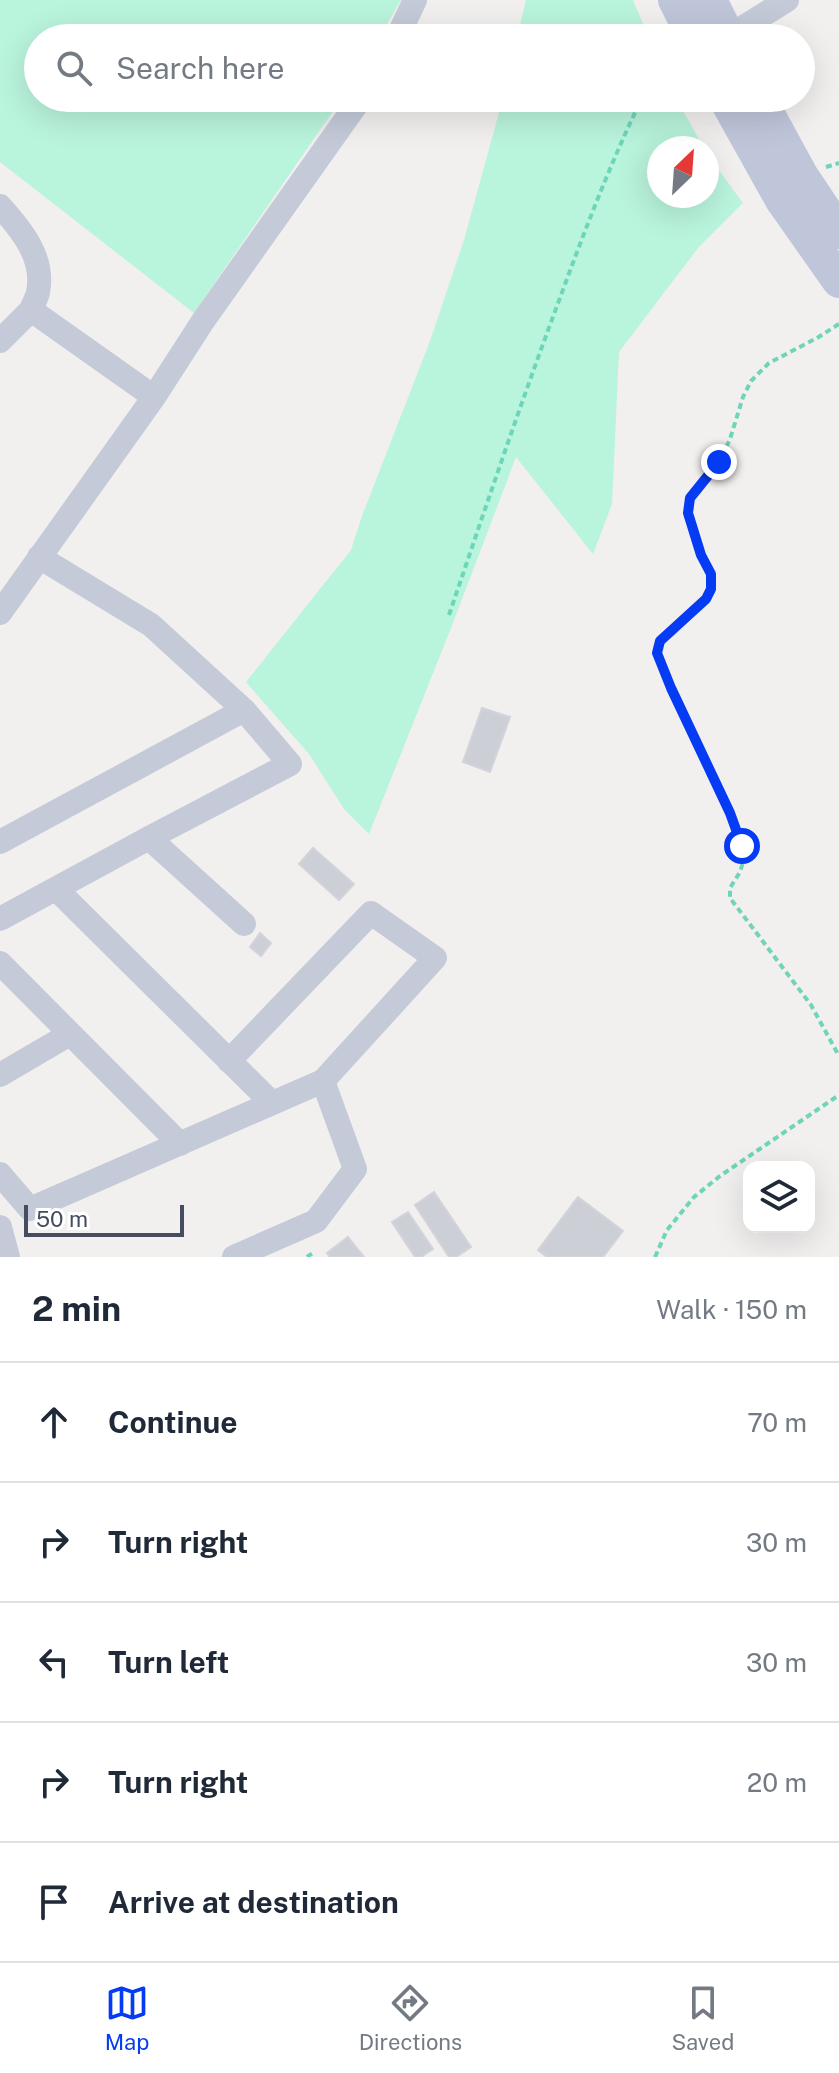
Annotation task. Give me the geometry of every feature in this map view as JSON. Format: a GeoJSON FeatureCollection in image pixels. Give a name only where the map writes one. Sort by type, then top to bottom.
{"type":"FeatureCollection","features":[{"type":"Feature","properties":{"kind":"main road"},"geometry":{"type":"LineString","coordinates":[[675,0],[687,24]]}},
{"type":"Feature","properties":{"kind":"main road"},"geometry":{"type":"LineString","coordinates":[[710,0],[721,24]]}},
{"type":"Feature","properties":{"kind":"main road"},"geometry":{"type":"LineString","coordinates":[[733,112],[782,200],[839,281]]}},
{"type":"Feature","properties":{"kind":"main road"},"geometry":{"type":"LineString","coordinates":[[767,112],[801,175],[839,232]]}},
{"type":"Feature","properties":{"kind":"street"},"geometry":{"type":"LineString","coordinates":[[404,24],[415,0]]}},
{"type":"Feature","properties":{"kind":"street"},"geometry":{"type":"LineString","coordinates":[[750,24],[787,0]]}},
{"type":"Feature","properties":{"kind":"street"},"geometry":{"type":"LineString","coordinates":[[0,613],[351,112]]}},
{"type":"Feature","properties":{"kind":"street"},"geometry":{"type":"LineString","coordinates":[[0,206],[35,253],[39,274],[38,292],[31,310],[0,341]]}},
{"type":"Feature","properties":{"kind":"street"},"geometry":{"type":"LineString","coordinates":[[31,310],[154,397]]}},
{"type":"Feature","properties":{"kind":"street"},"geometry":{"type":"LineString","coordinates":[[0,919],[290,764],[244,710],[151,625],[39,557]]}},
{"type":"Feature","properties":{"kind":"street"},"geometry":{"type":"LineString","coordinates":[[0,842],[244,710]]}},
{"type":"Feature","properties":{"kind":"street"},"geometry":{"type":"LineString","coordinates":[[149,838],[244,924]]}},
{"type":"Feature","properties":{"kind":"street"},"geometry":{"type":"LineString","coordinates":[[56,889],[272,1103]]}},
{"type":"Feature","properties":{"kind":"street"},"geometry":{"type":"LineString","coordinates":[[0,1174],[30,1209],[323,1081],[435,958],[371,913],[229,1061]]}},
{"type":"Feature","properties":{"kind":"street"},"geometry":{"type":"LineString","coordinates":[[0,963],[180,1144]]}},
{"type":"Feature","properties":{"kind":"street"},"geometry":{"type":"LineString","coordinates":[[0,1075],[70,1034]]}},
{"type":"Feature","properties":{"kind":"street"},"geometry":{"type":"LineString","coordinates":[[234,1257],[316,1221],[355,1169],[323,1081]]}},
{"type":"Feature","properties":{"kind":"street"},"geometry":{"type":"LineString","coordinates":[[0,1227],[8,1257]]}},
{"type":"Feature","properties":{"kind":"path"},"geometry":{"type":"LineString","coordinates":[[449,615],[515,420],[582,238],[635,112]]}},
{"type":"Feature","properties":{"kind":"path"},"geometry":{"type":"LineString","coordinates":[[839,324],[769,363],[751,381],[719,462],[690,498],[688,513],[701,555],[711,574],[711,589],[706,599],[660,641],[657,653],[742,846],[744,859],[730,888],[730,898],[811,1005],[839,1056]]}},
{"type":"Feature","properties":{"kind":"path"},"geometry":{"type":"LineString","coordinates":[[655,1257],[667,1230],[694,1197],[839,1095]]}},
{"type":"Feature","properties":{"kind":"path"},"geometry":{"type":"LineString","coordinates":[[307,1257],[314,1252]]}},
{"type":"Feature","properties":{"kind":"green space"},"geometry":{"type":"Polygon","coordinates":[[[0,0],[401,0],[387,24],[24,24],[24,112],[332,112],[194,313],[0,162],[0,0]]]}},
{"type":"Feature","properties":{"kind":"green space"},"geometry":{"type":"Polygon","coordinates":[[[526,0],[633,0],[643,24],[520,24],[526,0]]]}},
{"type":"Feature","properties":{"kind":"green space"},"geometry":{"type":"Polygon","coordinates":[[[499,112],[684,112],[697,136],[647,136],[647,208],[719,208],[719,170],[743,203],[698,248],[619,352],[612,504],[593,554],[516,457],[369,834],[344,809],[309,754],[246,682],[351,550],[430,341],[464,240],[499,112]]]}},
{"type":"Feature","properties":{"kind":"building"},"geometry":{"type":"Polygon","coordinates":[[[482,708],[510,717],[490,772],[463,762],[482,708]]]}},
{"type":"Feature","properties":{"kind":"building"},"geometry":{"type":"Polygon","coordinates":[[[313,848],[354,884],[339,900],[299,864],[313,848]]]}},
{"type":"Feature","properties":{"kind":"building"},"geometry":{"type":"Polygon","coordinates":[[[260,933],[271,943],[261,956],[250,947],[260,933]]]}},
{"type":"Feature","properties":{"kind":"building"},"geometry":{"type":"Polygon","coordinates":[[[434,1192],[471,1247],[456,1257],[449,1257],[415,1205],[434,1192]]]}},
{"type":"Feature","properties":{"kind":"building"},"geometry":{"type":"Polygon","coordinates":[[[578,1197],[623,1231],[603,1257],[547,1257],[538,1250],[578,1197]]]}},
{"type":"Feature","properties":{"kind":"building"},"geometry":{"type":"Polygon","coordinates":[[[408,1212],[433,1249],[421,1257],[415,1257],[392,1222],[408,1212]]]}},
{"type":"Feature","properties":{"kind":"building"},"geometry":{"type":"Polygon","coordinates":[[[348,1237],[364,1257],[330,1257],[327,1253],[348,1237]]]}},
{"type":"Feature","properties":{"kind":"route"},"geometry":{"type":"LineString","coordinates":[[719,462],[690,498],[688,513],[701,555],[711,574],[711,589],[706,599],[660,641],[657,653],[742,846]]}}]}
